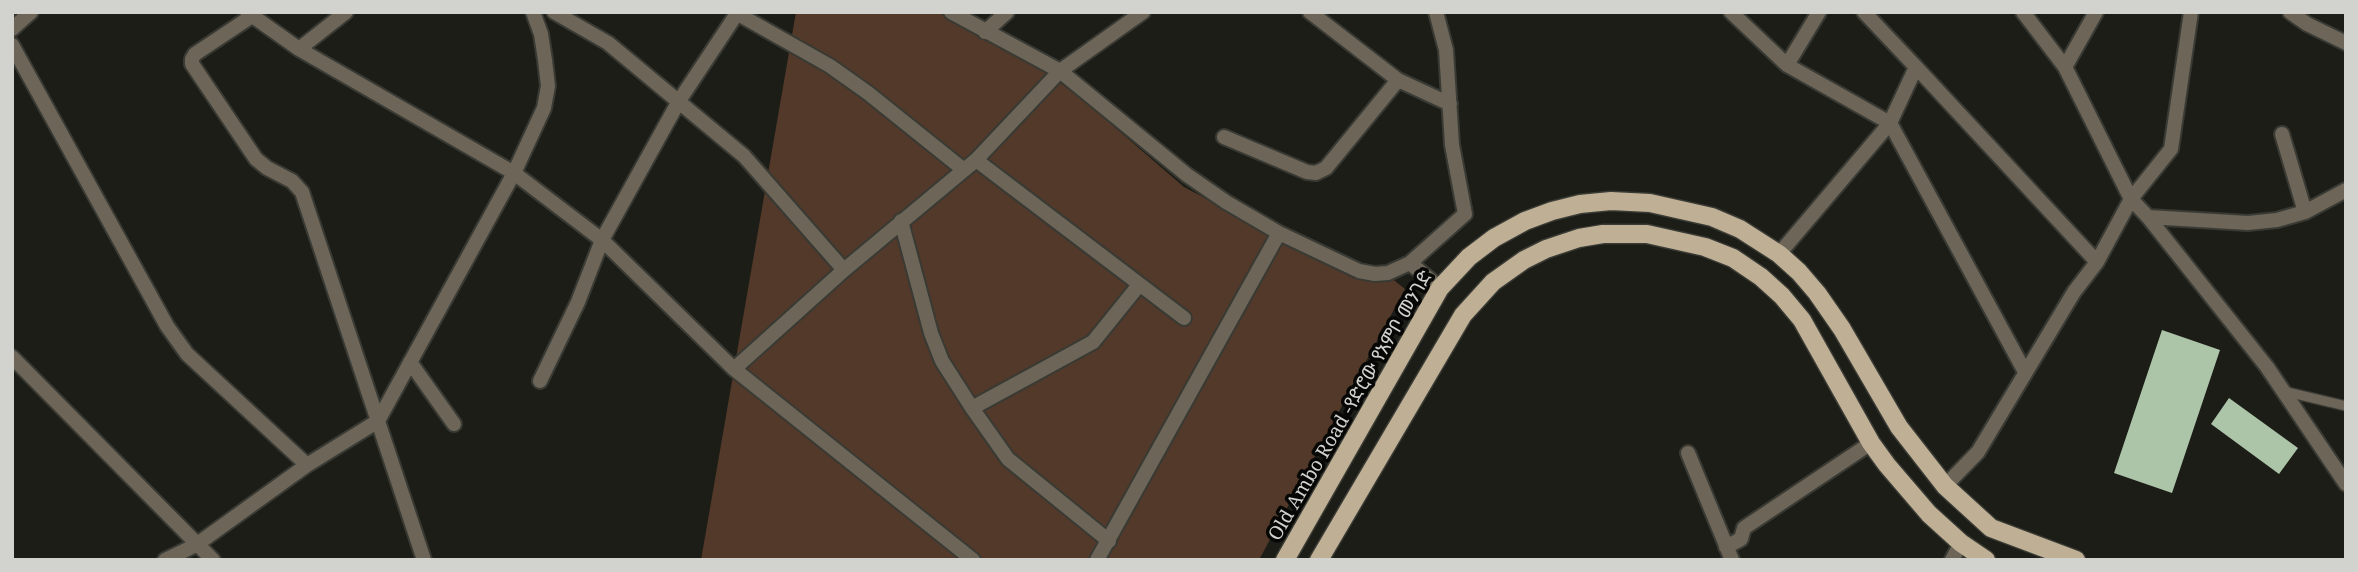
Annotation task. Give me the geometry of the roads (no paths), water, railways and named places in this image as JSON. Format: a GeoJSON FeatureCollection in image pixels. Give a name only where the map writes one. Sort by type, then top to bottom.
{"type":"FeatureCollection","features":[{"type":"Feature","properties":{"kind":"main road","name":"Old Ambo Road -የድሮው የአምቦ መንገድ"},"geometry":{"type":"LineString","coordinates":[[1285,560],[1440,288],[1469,257],[1494,238],[1525,221],[1580,204],[1611,201],[1650,203],[1712,217],[1740,229],[1779,254],[1799,272],[1842,329],[1899,427],[1945,486],[1991,528],[2076,560]]}},
{"type":"Feature","properties":{"kind":"main road"},"geometry":{"type":"LineString","coordinates":[[1674,239],[1678,209]]}},
{"type":"Feature","properties":{"kind":"main road"},"geometry":{"type":"LineString","coordinates":[[1319,560],[1463,315],[1493,282],[1524,260],[1546,248],[1602,234],[1647,234],[1705,247],[1733,258],[1761,277],[1802,320],[1871,443],[1929,514],[1961,543],[1986,560]]}},
{"type":"Feature","properties":{"kind":"street"},"geometry":{"type":"LineString","coordinates":[[12,29],[31,12]]}},
{"type":"Feature","properties":{"kind":"street"},"geometry":{"type":"LineString","coordinates":[[299,49],[346,12]]}},
{"type":"Feature","properties":{"kind":"street"},"geometry":{"type":"LineString","coordinates":[[165,560],[196,545],[307,465],[378,421],[514,173],[544,108],[548,86],[541,34],[533,12]]}},
{"type":"Feature","properties":{"kind":"street"},"geometry":{"type":"LineString","coordinates":[[554,12],[608,43],[744,156],[844,270]]}},
{"type":"Feature","properties":{"kind":"street"},"geometry":{"type":"LineString","coordinates":[[951,12],[1060,71],[1187,175],[1226,202],[1279,233],[1359,271],[1376,274],[1388,273],[1410,263],[1465,214],[1452,145],[1446,50],[1436,12]]}},
{"type":"Feature","properties":{"kind":"street"},"geometry":{"type":"LineString","coordinates":[[985,32],[1007,12]]}},
{"type":"Feature","properties":{"kind":"street"},"geometry":{"type":"LineString","coordinates":[[734,369],[844,270],[976,160],[1060,71],[1143,12]]}},
{"type":"Feature","properties":{"kind":"street"},"geometry":{"type":"LineString","coordinates":[[1310,12],[1398,80],[1450,104]]}},
{"type":"Feature","properties":{"kind":"street"},"geometry":{"type":"LineString","coordinates":[[1731,12],[1787,65],[1890,123],[2025,372]]}},
{"type":"Feature","properties":{"kind":"street"},"geometry":{"type":"LineString","coordinates":[[1787,65],[1819,12]]}},
{"type":"Feature","properties":{"kind":"street"},"geometry":{"type":"LineString","coordinates":[[1864,12],[2097,262]]}},
{"type":"Feature","properties":{"kind":"street"},"geometry":{"type":"LineString","coordinates":[[2023,12],[2065,66],[2131,200],[2148,216],[2283,391],[2346,484]]}},
{"type":"Feature","properties":{"kind":"street"},"geometry":{"type":"LineString","coordinates":[[2065,66],[2096,12]]}},
{"type":"Feature","properties":{"kind":"street"},"geometry":{"type":"LineString","coordinates":[[1945,486],[1978,452],[2074,292],[2097,262],[2131,200],[2171,149],[2191,12]]}},
{"type":"Feature","properties":{"kind":"street"},"geometry":{"type":"LineString","coordinates":[[2290,12],[2307,24],[2346,43]]}},
{"type":"Feature","properties":{"kind":"street"},"geometry":{"type":"LineString","coordinates":[[540,381],[578,302],[602,240],[679,101],[738,13],[830,66],[964,170]]}},
{"type":"Feature","properties":{"kind":"street"},"geometry":{"type":"LineString","coordinates":[[424,560],[302,191],[292,181],[256,159],[192,64],[195,54],[249,14],[299,49],[514,173],[602,240],[734,369],[973,560]]}},
{"type":"Feature","properties":{"kind":"street"},"geometry":{"type":"LineString","coordinates":[[12,45],[167,326],[187,354],[307,465]]}},
{"type":"Feature","properties":{"kind":"street"},"geometry":{"type":"LineString","coordinates":[[1779,254],[1890,123],[1916,66]]}},
{"type":"Feature","properties":{"kind":"street"},"geometry":{"type":"LineString","coordinates":[[1224,137],[1307,172],[1316,173],[1326,168],[1398,80]]}},
{"type":"Feature","properties":{"kind":"street"},"geometry":{"type":"LineString","coordinates":[[2282,134],[2305,212]]}},
{"type":"Feature","properties":{"kind":"street"},"geometry":{"type":"LineString","coordinates":[[976,160],[1184,318]]}},
{"type":"Feature","properties":{"kind":"street"},"geometry":{"type":"LineString","coordinates":[[2148,216],[2248,223],[2277,220],[2305,212],[2346,190]]}},
{"type":"Feature","properties":{"kind":"street"},"geometry":{"type":"LineString","coordinates":[[901,221],[931,333],[943,361],[972,408],[1008,459],[1109,541]]}},
{"type":"Feature","properties":{"kind":"street"},"geometry":{"type":"LineString","coordinates":[[1097,560],[1279,233]]}},
{"type":"Feature","properties":{"kind":"street"},"geometry":{"type":"LineString","coordinates":[[1410,263],[1440,288]]}},
{"type":"Feature","properties":{"kind":"street"},"geometry":{"type":"LineString","coordinates":[[972,408],[1093,342],[1139,285]]}},
{"type":"Feature","properties":{"kind":"street"},"geometry":{"type":"LineString","coordinates":[[12,357],[213,560]]}},
{"type":"Feature","properties":{"kind":"street"},"geometry":{"type":"LineString","coordinates":[[410,362],[454,424]]}},
{"type":"Feature","properties":{"kind":"street"},"geometry":{"type":"LineString","coordinates":[[1688,453],[1729,553],[1741,539],[1744,528],[1871,443]]}},
{"type":"Feature","properties":{"kind":"street"},"geometry":{"type":"LineString","coordinates":[[1952,560],[1961,543]]}},
{"type":"Feature","properties":{"kind":"lane"},"geometry":{"type":"LineString","coordinates":[[2283,391],[2346,406]]}}]}
